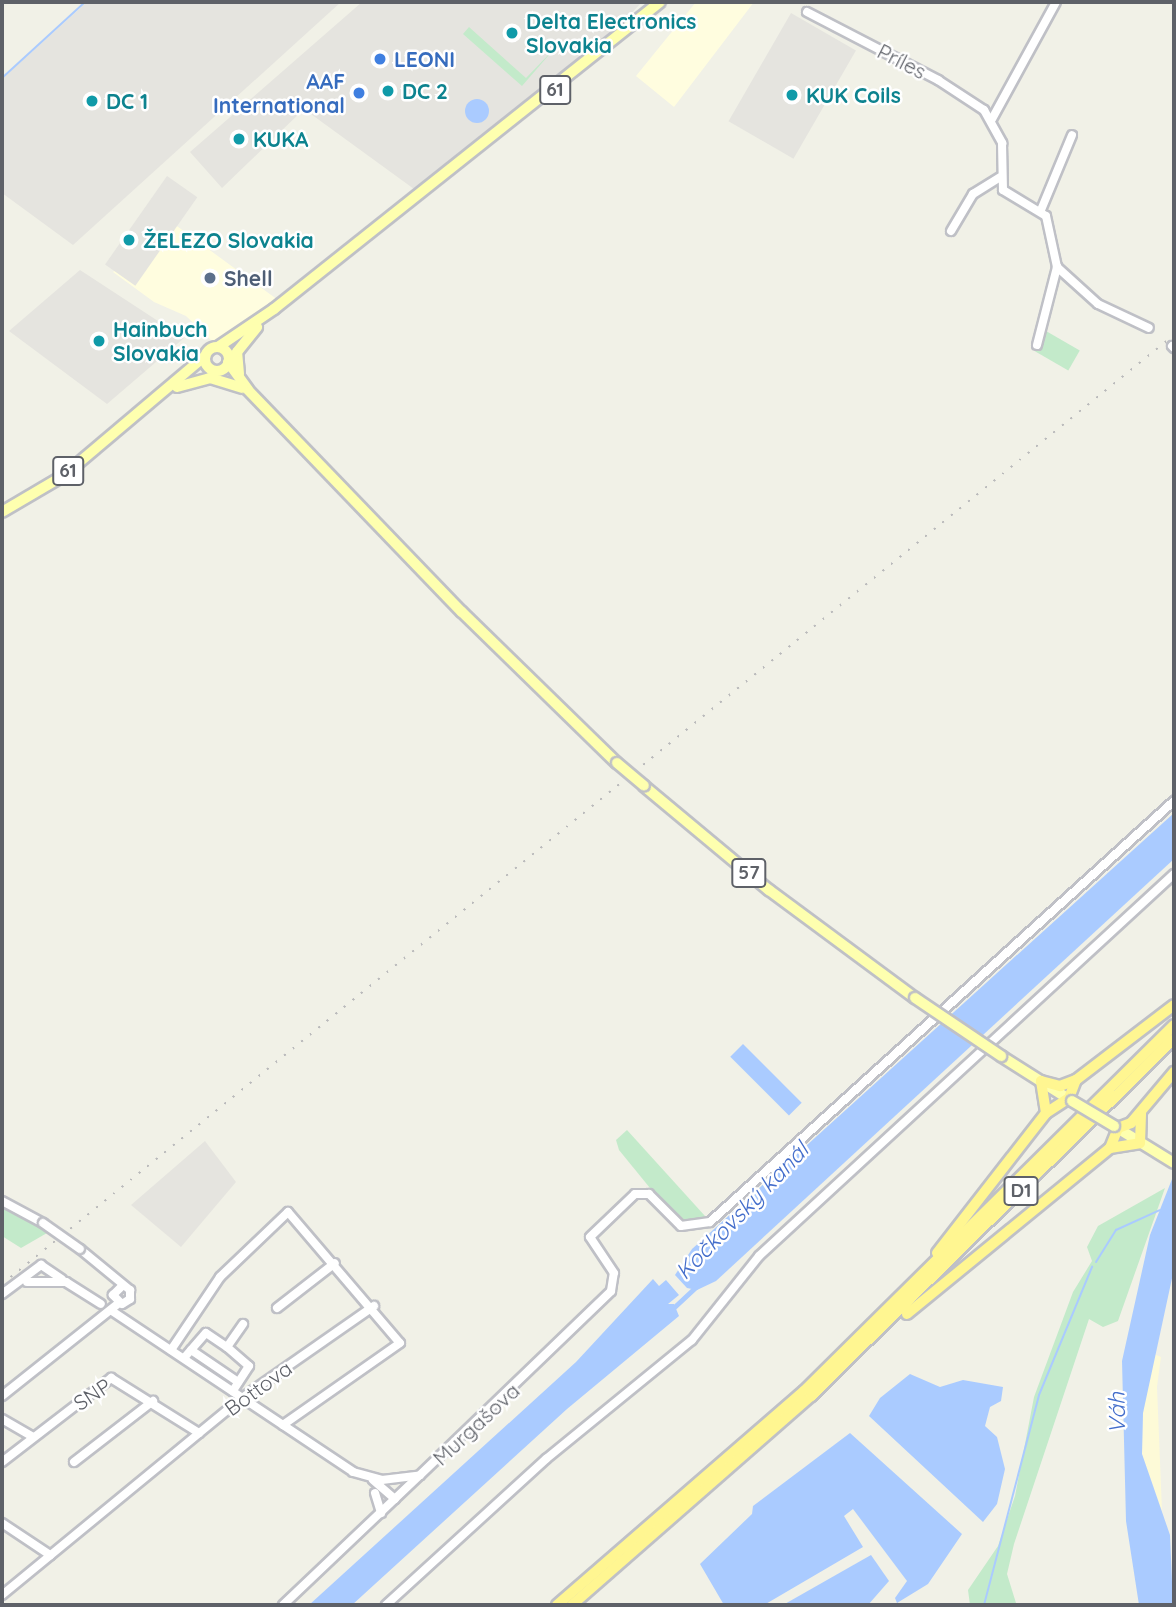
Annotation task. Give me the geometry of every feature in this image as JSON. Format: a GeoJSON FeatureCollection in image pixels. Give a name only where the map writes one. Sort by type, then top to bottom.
{"type":"FeatureCollection","features":[{"type":"Feature","properties":{"kind":"highway"},"geometry":{"type":"LineString","coordinates":[[1046,1113],[1041,1082],[1060,1086],[1076,1080],[1174,1005]]}},
{"type":"Feature","properties":{"kind":"highway","name":"D1"},"geometry":{"type":"LineString","coordinates":[[557,1605],[711,1475],[904,1294],[1174,1026]]}},
{"type":"Feature","properties":{"kind":"highway","name":"D1"},"geometry":{"type":"LineString","coordinates":[[572,1605],[868,1342],[1174,1039]]}},
{"type":"Feature","properties":{"kind":"highway"},"geometry":{"type":"LineString","coordinates":[[1110,1148],[1116,1127],[1141,1113],[1174,1072]]}},
{"type":"Feature","properties":{"kind":"highway"},"geometry":{"type":"LineString","coordinates":[[904,1294],[1046,1113],[1071,1100],[1076,1080]]}},
{"type":"Feature","properties":{"kind":"highway"},"geometry":{"type":"LineString","coordinates":[[868,1342],[1110,1148],[1142,1144],[1141,1113]]}},
{"type":"Feature","properties":{"kind":"main road","name":"61"},"geometry":{"type":"LineString","coordinates":[[2,512],[46,488],[180,382],[205,356],[274,309],[660,2]]}},
{"type":"Feature","properties":{"kind":"main road"},"geometry":{"type":"LineString","coordinates":[[248,390],[237,370],[237,352],[274,309]]}},
{"type":"Feature","properties":{"kind":"main road","name":"61"},"geometry":{"type":"LineString","coordinates":[[180,382],[214,370],[228,359],[249,327]]}},
{"type":"Feature","properties":{"kind":"main road"},"geometry":{"type":"LineString","coordinates":[[218,347],[228,359]]}},
{"type":"Feature","properties":{"kind":"main road"},"geometry":{"type":"LineString","coordinates":[[205,356],[214,370]]}},
{"type":"Feature","properties":{"kind":"main road","name":"57"},"geometry":{"type":"LineString","coordinates":[[228,359],[248,390],[617,763],[644,786],[769,890],[915,998],[1041,1082],[1174,1163]]}},
{"type":"Feature","properties":{"kind":"main road","name":"57"},"geometry":{"type":"LineString","coordinates":[[214,370],[248,390]]}},
{"type":"Feature","properties":{"kind":"main road"},"geometry":{"type":"LineString","coordinates":[[170,389],[209,378],[248,390]]}},
{"type":"Feature","properties":{"kind":"street"},"geometry":{"type":"LineString","coordinates":[[1041,210],[1009,196],[999,178],[1002,143],[992,119],[1056,2]]}},
{"type":"Feature","properties":{"kind":"street","name":"Príles"},"geometry":{"type":"LineString","coordinates":[[807,12],[938,80],[992,119]]}},
{"type":"Feature","properties":{"kind":"street"},"geometry":{"type":"LineString","coordinates":[[1037,345],[1057,267],[1041,210],[1072,135]]}},
{"type":"Feature","properties":{"kind":"street"},"geometry":{"type":"LineString","coordinates":[[951,231],[974,194],[999,178]]}},
{"type":"Feature","properties":{"kind":"street"},"geometry":{"type":"LineString","coordinates":[[1057,267],[1114,313],[1149,328]]}},
{"type":"Feature","properties":{"kind":"street","name":"Murgašova"},"geometry":{"type":"LineString","coordinates":[[108,1313],[121,1314],[342,1466],[372,1479],[420,1475],[587,1316],[616,1279],[590,1237],[635,1194],[649,1194],[681,1226],[710,1222],[1174,801]]}},
{"type":"Feature","properties":{"kind":"street"},"geometry":{"type":"LineString","coordinates":[[386,1605],[546,1459],[692,1340],[759,1256],[1174,874]]}},
{"type":"Feature","properties":{"kind":"street"},"geometry":{"type":"LineString","coordinates":[[2,1201],[43,1223],[109,1269],[119,1287],[121,1314]]}},
{"type":"Feature","properties":{"kind":"street"},"geometry":{"type":"LineString","coordinates":[[171,1350],[220,1277],[288,1212],[374,1306],[399,1339],[398,1346],[283,1425]]}},
{"type":"Feature","properties":{"kind":"street"},"geometry":{"type":"LineString","coordinates":[[277,1308],[335,1263]]}},
{"type":"Feature","properties":{"kind":"street"},"geometry":{"type":"LineString","coordinates":[[2,1294],[41,1265],[101,1304]]}},
{"type":"Feature","properties":{"kind":"street"},"geometry":{"type":"LineString","coordinates":[[27,1282],[66,1282]]}},
{"type":"Feature","properties":{"kind":"street"},"geometry":{"type":"LineString","coordinates":[[2,1396],[131,1292],[119,1287]]}},
{"type":"Feature","properties":{"kind":"street"},"geometry":{"type":"LineString","coordinates":[[120,1302],[135,1326]]}},
{"type":"Feature","properties":{"kind":"street","name":"Bottova"},"geometry":{"type":"LineString","coordinates":[[2,1595],[242,1398],[374,1306]]}},
{"type":"Feature","properties":{"kind":"street"},"geometry":{"type":"LineString","coordinates":[[228,1347],[243,1324]]}},
{"type":"Feature","properties":{"kind":"street"},"geometry":{"type":"LineString","coordinates":[[184,1358],[206,1334],[228,1347],[249,1366],[233,1391]]}},
{"type":"Feature","properties":{"kind":"street"},"geometry":{"type":"LineString","coordinates":[[191,1350],[238,1382]]}},
{"type":"Feature","properties":{"kind":"street","name":"SNP"},"geometry":{"type":"LineString","coordinates":[[2,1462],[111,1378],[153,1401],[199,1433]]}},
{"type":"Feature","properties":{"kind":"street","name":"SNP"},"geometry":{"type":"LineString","coordinates":[[74,1462],[153,1401]]}},
{"type":"Feature","properties":{"kind":"street"},"geometry":{"type":"LineString","coordinates":[[2,1419],[33,1437]]}},
{"type":"Feature","properties":{"kind":"street"},"geometry":{"type":"LineString","coordinates":[[283,1605],[420,1475]]}},
{"type":"Feature","properties":{"kind":"street"},"geometry":{"type":"LineString","coordinates":[[372,1479],[395,1499]]}},
{"type":"Feature","properties":{"kind":"street"},"geometry":{"type":"LineString","coordinates":[[375,1493],[381,1513]]}},
{"type":"Feature","properties":{"kind":"street"},"geometry":{"type":"LineString","coordinates":[[2,1523],[50,1555]]}},
{"type":"Feature","properties":{"kind":"shaded area","name":"DC 1"},"geometry":{"type":"Polygon","coordinates":[[[87,2],[341,2],[73,245],[2,193],[2,79],[87,2]]]}},
{"type":"Feature","properties":{"kind":"shaded area"},"geometry":{"type":"Polygon","coordinates":[[[362,2],[642,2],[605,41],[414,189],[304,109],[222,188],[190,152],[362,2]]]}},
{"type":"Feature","properties":{"kind":"shaded area"},"geometry":{"type":"Polygon","coordinates":[[[696,2],[754,2],[674,107],[636,76],[696,2]]]}},
{"type":"Feature","properties":{"kind":"shaded area"},"geometry":{"type":"Polygon","coordinates":[[[791,13],[856,50],[793,159],[728,121],[791,13]]]}},
{"type":"Feature","properties":{"kind":"shaded area"},"geometry":{"type":"Polygon","coordinates":[[[167,176],[197,197],[135,286],[105,264],[167,176]]]}},
{"type":"Feature","properties":{"kind":"shaded area"},"geometry":{"type":"Polygon","coordinates":[[[170,221],[278,300],[223,343],[214,343],[186,316],[154,302],[113,272],[170,221]]]}},
{"type":"Feature","properties":{"kind":"shaded area"},"geometry":{"type":"Polygon","coordinates":[[[80,270],[184,338],[107,404],[9,331],[80,270]]]}},
{"type":"Feature","properties":{"kind":"shaded area"},"geometry":{"type":"Polygon","coordinates":[[[205,1141],[236,1182],[181,1247],[131,1205],[205,1141]]]}},
{"type":"Feature","properties":{"kind":"green space"},"geometry":{"type":"Polygon","coordinates":[[[469,27],[526,78],[555,48],[522,86],[463,34],[469,27]]]}},
{"type":"Feature","properties":{"kind":"green space"},"geometry":{"type":"Polygon","coordinates":[[[1046,331],[1080,351],[1068,370],[1034,351],[1046,331]]]}},
{"type":"Feature","properties":{"kind":"green space"},"geometry":{"type":"Polygon","coordinates":[[[627,1130],[705,1216],[695,1222],[676,1220],[619,1150],[616,1140],[627,1130]]]}},
{"type":"Feature","properties":{"kind":"green space"},"geometry":{"type":"Polygon","coordinates":[[[1165,1188],[1118,1321],[1103,1327],[1089,1319],[1014,1544],[1007,1574],[1016,1603],[970,1605],[968,1590],[998,1546],[1015,1496],[1034,1397],[1073,1292],[1092,1261],[1087,1247],[1098,1226],[1165,1188]]]}},
{"type":"Feature","properties":{"kind":"green space"},"geometry":{"type":"Polygon","coordinates":[[[2,1207],[27,1218],[47,1233],[21,1248],[2,1236],[2,1207]]]}},
{"type":"Feature","properties":{"kind":"sand"},"geometry":{"type":"Polygon","coordinates":[[[1154,1354],[1161,1357],[1157,1387],[1162,1511],[1142,1454],[1143,1413],[1154,1354]]]}},
{"type":"Feature","properties":{"kind":"water"},"geometry":{"type":"Polygon","coordinates":[[[477,99],[486,102],[489,111],[486,120],[477,123],[468,120],[465,111],[468,102],[477,99]]]}},
{"type":"Feature","properties":{"kind":"water"},"geometry":{"type":"Polygon","coordinates":[[[1174,813],[1174,859],[716,1281],[697,1290],[687,1288],[675,1275],[692,1249],[1174,813]]]}},
{"type":"Feature","properties":{"kind":"water"},"geometry":{"type":"Polygon","coordinates":[[[743,1044],[802,1103],[789,1115],[730,1057],[743,1044]]]}},
{"type":"Feature","properties":{"kind":"water"},"geometry":{"type":"Polygon","coordinates":[[[1174,1174],[1174,1269],[1143,1413],[1142,1454],[1170,1535],[1173,1605],[1139,1605],[1126,1521],[1122,1361],[1150,1235],[1174,1174]]]}},
{"type":"Feature","properties":{"kind":"water","name":"Kočkovský kanál"},"geometry":{"type":"Polygon","coordinates":[[[653,1279],[659,1286],[666,1280],[679,1295],[668,1304],[674,1304],[679,1316],[567,1409],[352,1605],[309,1605],[576,1362],[653,1279]]]}},
{"type":"Feature","properties":{"kind":"water"},"geometry":{"type":"Polygon","coordinates":[[[910,1374],[940,1387],[963,1380],[1003,1387],[1001,1401],[990,1407],[985,1426],[997,1437],[1005,1469],[997,1504],[983,1522],[869,1416],[880,1398],[910,1374]]]}},
{"type":"Feature","properties":{"kind":"water"},"geometry":{"type":"Polygon","coordinates":[[[850,1433],[962,1534],[928,1584],[897,1603],[895,1598],[907,1581],[853,1509],[844,1516],[863,1547],[764,1605],[724,1605],[700,1564],[752,1514],[753,1506],[850,1433]]]}},
{"type":"Feature","properties":{"kind":"water"},"geometry":{"type":"Polygon","coordinates":[[[871,1555],[889,1581],[868,1605],[783,1605],[871,1555]]]}},
{"type":"Feature","properties":{"kind":"waterway"},"geometry":{"type":"LineString","coordinates":[[2,78],[85,2]]}},
{"type":"Feature","properties":{"kind":"waterway"},"geometry":{"type":"LineString","coordinates":[[1096,1262],[1116,1230],[1160,1210]]}},
{"type":"Feature","properties":{"kind":"waterway"},"geometry":{"type":"LineString","coordinates":[[984,1605],[1039,1395],[1092,1267]]}},
{"type":"Feature","properties":{"kind":"waterway","name":"Kočkovský kanál"},"geometry":{"type":"LineString","coordinates":[[671,1310],[700,1283]]}},
{"type":"Feature","properties":{"kind":"railway"},"geometry":{"type":"LineString","coordinates":[[2,1284],[1174,335]]}},
{"type":"Feature","properties":{"kind":"place","name":"Delta Electronics Slovakia"},"geometry":{"type":"Point","coordinates":[512,33]}},
{"type":"Feature","properties":{"kind":"place","name":"LEONI"},"geometry":{"type":"Point","coordinates":[380,59]}},
{"type":"Feature","properties":{"kind":"place","name":"DC 2"},"geometry":{"type":"Point","coordinates":[388,91]}},
{"type":"Feature","properties":{"kind":"place","name":"AAF International"},"geometry":{"type":"Point","coordinates":[359,93]}},
{"type":"Feature","properties":{"kind":"place","name":"KUK Coils"},"geometry":{"type":"Point","coordinates":[792,95]}},
{"type":"Feature","properties":{"kind":"place","name":"DC 1"},"geometry":{"type":"Point","coordinates":[92,101]}},
{"type":"Feature","properties":{"kind":"place","name":"KUKA"},"geometry":{"type":"Point","coordinates":[239,139]}},
{"type":"Feature","properties":{"kind":"place","name":"ŽELEZO Slovakia"},"geometry":{"type":"Point","coordinates":[129,240]}},
{"type":"Feature","properties":{"kind":"place","name":"Shell"},"geometry":{"type":"Point","coordinates":[210,278]}},
{"type":"Feature","properties":{"kind":"place","name":"Hainbuch Slovakia"},"geometry":{"type":"Point","coordinates":[99,341]}},
{"type":"Feature","properties":{"kind":"water label","name":"Váh"},"geometry":{"type":"Point","coordinates":[1117,1413]}}]}
